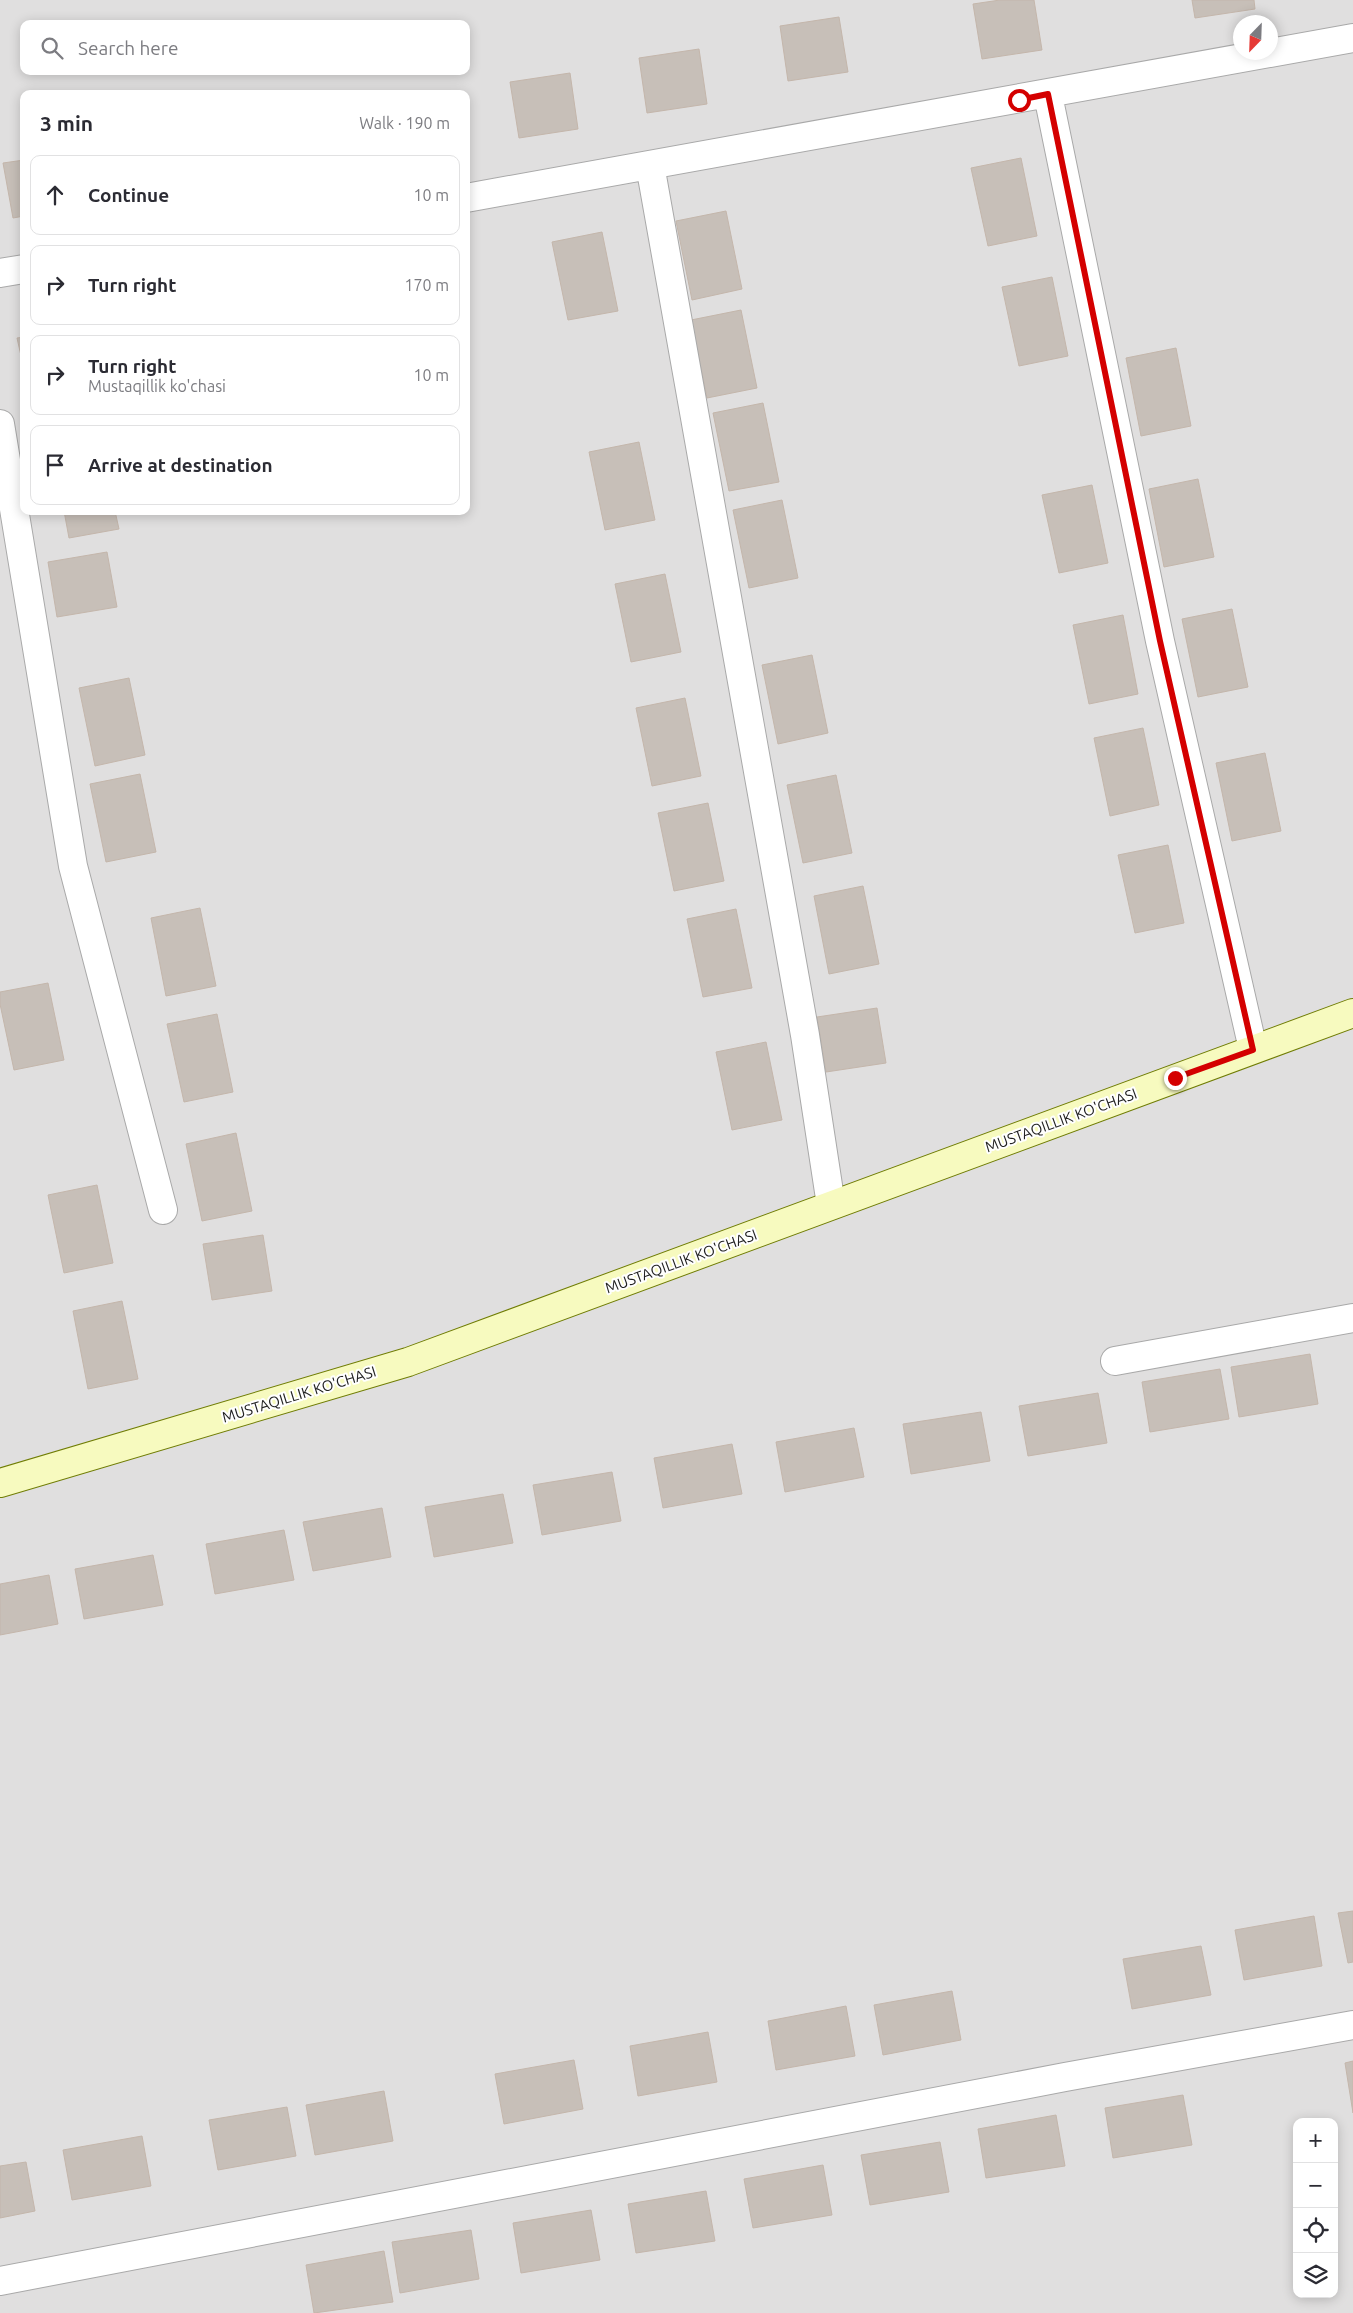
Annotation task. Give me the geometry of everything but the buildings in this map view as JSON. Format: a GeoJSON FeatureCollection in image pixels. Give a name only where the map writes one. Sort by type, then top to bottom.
{"type":"FeatureCollection","features":[{"type":"Feature","properties":{"kind":"street"},"geometry":{"type":"LineString","coordinates":[[470,197],[1353,38]]}},
{"type":"Feature","properties":{"kind":"street"},"geometry":{"type":"LineString","coordinates":[[1048,94],[1160,641],[1253,1050]]}},
{"type":"Feature","properties":{"kind":"street"},"geometry":{"type":"LineString","coordinates":[[650,165],[804,1025],[831,1205]]}},
{"type":"Feature","properties":{"kind":"street"},"geometry":{"type":"LineString","coordinates":[[0,273],[20,270]]}},
{"type":"Feature","properties":{"kind":"street"},"geometry":{"type":"LineString","coordinates":[[0,424],[73,866],[163,1210]]}},
{"type":"Feature","properties":{"kind":"street","name":"MUSTAQILLIK KO'CHASI"},"geometry":{"type":"LineString","coordinates":[[0,1483],[408,1362],[1353,1013]]}},
{"type":"Feature","properties":{"kind":"street"},"geometry":{"type":"LineString","coordinates":[[1115,1361],[1353,1318]]}},
{"type":"Feature","properties":{"kind":"street"},"geometry":{"type":"LineString","coordinates":[[0,2281],[1353,2025]]}},
{"type":"Feature","properties":{"kind":"shaded area"},"geometry":{"type":"Polygon","coordinates":[[[0,0],[1353,0],[1353,2313],[0,2313],[0,0]]]}},
{"type":"Feature","properties":{"kind":"route"},"geometry":{"type":"LineString","coordinates":[[1019,100],[1048,94],[1160,641],[1253,1050],[1175,1078]]}}]}
